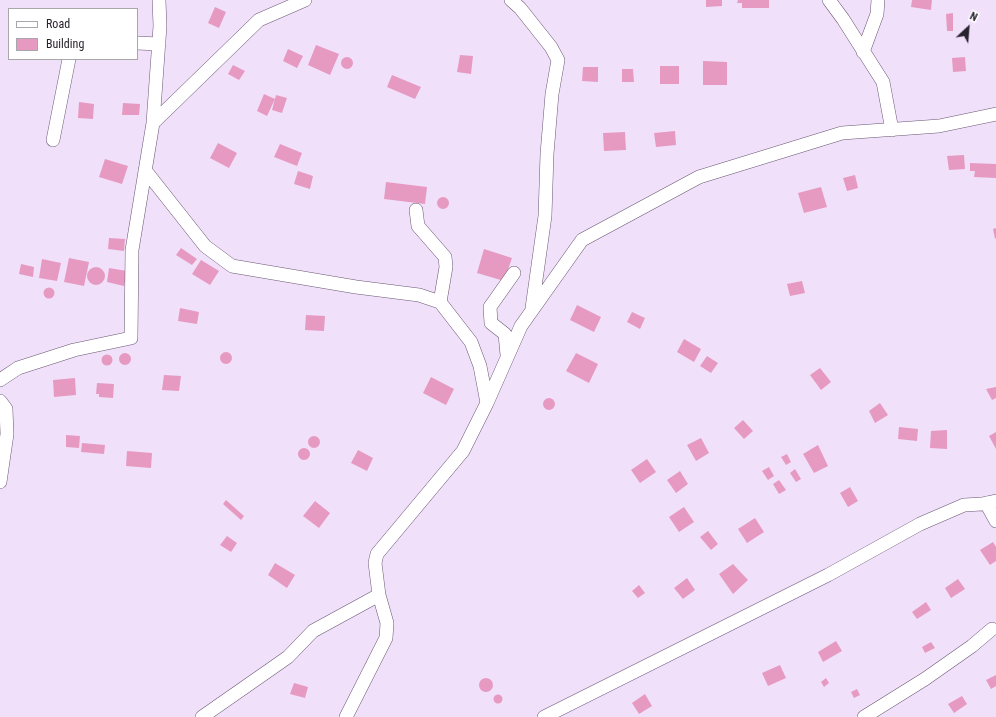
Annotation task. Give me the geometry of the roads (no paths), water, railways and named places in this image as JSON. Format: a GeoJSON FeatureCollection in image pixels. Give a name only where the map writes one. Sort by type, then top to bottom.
{"type":"FeatureCollection","features":[{"type":"Feature","properties":{"kind":"street"},"geometry":{"type":"LineString","coordinates":[[0,380],[18,368],[74,350],[131,338],[132,250],[153,122],[159,44],[160,0]]}},
{"type":"Feature","properties":{"kind":"street"},"geometry":{"type":"LineString","coordinates":[[153,122],[259,20],[305,0]]}},
{"type":"Feature","properties":{"kind":"street"},"geometry":{"type":"LineString","coordinates":[[511,0],[520,8],[551,46],[558,60],[552,94],[547,154],[545,216],[531,310]]}},
{"type":"Feature","properties":{"kind":"street"},"geometry":{"type":"LineString","coordinates":[[829,0],[843,19],[883,82],[892,130]]}},
{"type":"Feature","properties":{"kind":"street"},"geometry":{"type":"LineString","coordinates":[[863,52],[877,14],[878,0]]}},
{"type":"Feature","properties":{"kind":"street"},"geometry":{"type":"LineString","coordinates":[[138,44],[159,44]]}},
{"type":"Feature","properties":{"kind":"street"},"geometry":{"type":"LineString","coordinates":[[53,140],[69,60]]}},
{"type":"Feature","properties":{"kind":"street"},"geometry":{"type":"LineString","coordinates":[[346,717],[386,638],[387,622],[380,595],[375,563],[377,554],[463,451],[487,403],[521,326],[582,240],[699,177],[842,133],[939,126],[996,114]]}},
{"type":"Feature","properties":{"kind":"street"},"geometry":{"type":"LineString","coordinates":[[145,170],[205,246],[232,266],[356,287],[419,295],[440,302],[471,342],[480,366],[487,403]]}},
{"type":"Feature","properties":{"kind":"street"},"geometry":{"type":"LineString","coordinates":[[416,210],[418,226],[445,257],[446,267],[440,302]]}},
{"type":"Feature","properties":{"kind":"street"},"geometry":{"type":"LineString","coordinates":[[507,357],[505,334],[491,323],[490,307],[514,273]]}},
{"type":"Feature","properties":{"kind":"street"},"geometry":{"type":"LineString","coordinates":[[0,401],[6,409],[7,434],[0,482]]}},
{"type":"Feature","properties":{"kind":"street"},"geometry":{"type":"LineString","coordinates":[[544,717],[828,575],[920,524],[964,505],[991,502],[996,521]]}},
{"type":"Feature","properties":{"kind":"street"},"geometry":{"type":"LineString","coordinates":[[202,717],[288,657],[313,631],[380,595]]}},
{"type":"Feature","properties":{"kind":"street"},"geometry":{"type":"LineString","coordinates":[[864,717],[925,679],[972,646],[992,629]]}}]}
